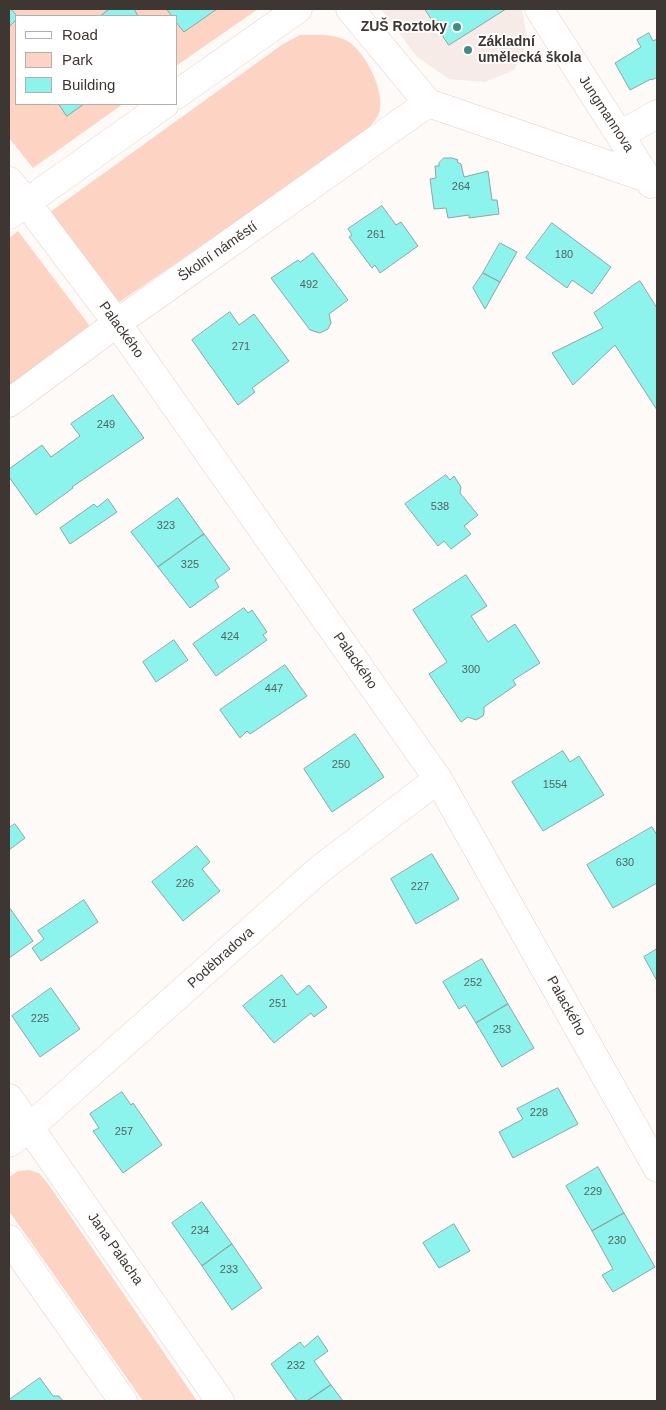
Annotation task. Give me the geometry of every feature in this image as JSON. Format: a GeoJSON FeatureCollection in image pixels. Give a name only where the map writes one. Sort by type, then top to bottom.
{"type":"FeatureCollection","features":[{"type":"Feature","properties":{"kind":"street"},"geometry":{"type":"LineString","coordinates":[[178,94],[298,9]]}},
{"type":"Feature","properties":{"kind":"street"},"geometry":{"type":"LineString","coordinates":[[350,9],[428,103],[652,186]]}},
{"type":"Feature","properties":{"kind":"street","name":"Jungmannova"},"geometry":{"type":"LineString","coordinates":[[539,9],[652,186]]}},
{"type":"Feature","properties":{"kind":"street","name":"Školní náměstí"},"geometry":{"type":"LineString","coordinates":[[9,403],[118,323],[428,103]]}},
{"type":"Feature","properties":{"kind":"street"},"geometry":{"type":"LineString","coordinates":[[18,208],[163,105]]}},
{"type":"Feature","properties":{"kind":"street"},"geometry":{"type":"LineString","coordinates":[[620,135],[657,114]]}},
{"type":"Feature","properties":{"kind":"street","name":"Palackého"},"geometry":{"type":"LineString","coordinates":[[9,181],[18,208],[118,323],[438,779],[657,1168]]}},
{"type":"Feature","properties":{"kind":"street","name":"Poděbradova"},"geometry":{"type":"LineString","coordinates":[[19,1135],[320,869],[438,779]]}},
{"type":"Feature","properties":{"kind":"street","name":"Jana Palacha"},"geometry":{"type":"LineString","coordinates":[[9,1098],[19,1135],[220,1401]]}},
{"type":"Feature","properties":{"kind":"street"},"geometry":{"type":"LineString","coordinates":[[9,1239],[122,1401]]}},
{"type":"Feature","properties":{"kind":"shaded area","name":"Základní umělecká škola"},"geometry":{"type":"Polygon","coordinates":[[[381,9],[522,9],[528,43],[514,70],[485,82],[449,79],[417,57],[381,9]]]}},
{"type":"Feature","properties":{"kind":"green space"},"geometry":{"type":"Polygon","coordinates":[[[9,9],[258,9],[178,65],[178,15],[15,15],[15,105],[122,105],[33,168],[9,138],[9,9]]]}},
{"type":"Feature","properties":{"kind":"green space"},"geometry":{"type":"Polygon","coordinates":[[[300,35],[337,37],[349,42],[362,55],[373,74],[380,95],[379,113],[375,121],[356,139],[118,303],[50,212],[283,44],[300,35]]]}},
{"type":"Feature","properties":{"kind":"green space"},"geometry":{"type":"Polygon","coordinates":[[[18,231],[92,329],[9,389],[9,238],[18,231]]]}},
{"type":"Feature","properties":{"kind":"green space"},"geometry":{"type":"Polygon","coordinates":[[[29,1170],[39,1173],[49,1185],[197,1401],[143,1401],[9,1211],[9,1177],[18,1171],[29,1170]]]}},
{"type":"Feature","properties":{"kind":"building"},"geometry":{"type":"Polygon","coordinates":[[[9,9],[11,9],[16,15],[15,21],[9,27],[9,9]]]}},
{"type":"Feature","properties":{"kind":"building"},"geometry":{"type":"Polygon","coordinates":[[[134,9],[137,15],[101,15],[108,10],[134,9]]]}},
{"type":"Feature","properties":{"kind":"building"},"geometry":{"type":"Polygon","coordinates":[[[167,9],[217,9],[184,32],[178,24],[178,15],[171,15],[167,9]]]}},
{"type":"Feature","properties":{"kind":"building","name":"ZUŠ Roztoky"},"geometry":{"type":"Polygon","coordinates":[[[425,9],[506,9],[449,45],[425,9]]]}},
{"type":"Feature","properties":{"kind":"building"},"geometry":{"type":"Polygon","coordinates":[[[649,33],[653,41],[657,39],[657,77],[630,90],[615,63],[641,47],[637,40],[649,33]]]}},
{"type":"Feature","properties":{"kind":"building"},"geometry":{"type":"Polygon","coordinates":[[[60,105],[83,105],[67,116],[60,105]]]}},
{"type":"Feature","properties":{"kind":"building"},"geometry":{"type":"Polygon","coordinates":[[[444,158],[458,160],[457,162],[461,164],[464,177],[488,171],[492,200],[497,200],[499,214],[469,218],[469,215],[448,218],[446,208],[434,209],[430,179],[436,178],[435,166],[439,166],[439,163],[444,158]]]}},
{"type":"Feature","properties":{"kind":"building"},"geometry":{"type":"Polygon","coordinates":[[[382,206],[396,225],[401,222],[418,246],[380,273],[375,265],[372,268],[349,237],[352,235],[348,229],[382,206]]]}},
{"type":"Feature","properties":{"kind":"building"},"geometry":{"type":"Polygon","coordinates":[[[552,223],[611,267],[592,294],[572,280],[567,288],[526,258],[552,223]]]}},
{"type":"Feature","properties":{"kind":"building"},"geometry":{"type":"Polygon","coordinates":[[[500,243],[517,252],[500,282],[483,273],[500,243]]]}},
{"type":"Feature","properties":{"kind":"building"},"geometry":{"type":"Polygon","coordinates":[[[313,253],[348,300],[329,314],[331,323],[328,329],[320,333],[310,330],[271,278],[298,260],[300,262],[313,253]]]}},
{"type":"Feature","properties":{"kind":"building"},"geometry":{"type":"Polygon","coordinates":[[[483,273],[500,282],[485,309],[473,288],[483,273]]]}},
{"type":"Feature","properties":{"kind":"building"},"geometry":{"type":"Polygon","coordinates":[[[640,281],[657,308],[657,410],[615,345],[573,385],[552,353],[603,328],[594,313],[640,281]]]}},
{"type":"Feature","properties":{"kind":"building"},"geometry":{"type":"Polygon","coordinates":[[[230,312],[239,325],[254,314],[289,361],[252,388],[255,392],[238,405],[192,340],[230,312]]]}},
{"type":"Feature","properties":{"kind":"building"},"geometry":{"type":"Polygon","coordinates":[[[113,395],[144,438],[72,487],[36,515],[9,477],[9,469],[42,445],[51,457],[80,436],[71,424],[113,395]]]}},
{"type":"Feature","properties":{"kind":"building"},"geometry":{"type":"Polygon","coordinates":[[[446,475],[450,480],[454,476],[461,487],[460,493],[478,515],[464,526],[471,534],[451,549],[444,541],[438,546],[405,504],[446,475]]]}},
{"type":"Feature","properties":{"kind":"building"},"geometry":{"type":"Polygon","coordinates":[[[178,498],[204,534],[158,567],[131,532],[178,498]]]}},
{"type":"Feature","properties":{"kind":"building"},"geometry":{"type":"Polygon","coordinates":[[[108,499],[117,512],[70,544],[60,528],[94,504],[97,507],[108,499]]]}},
{"type":"Feature","properties":{"kind":"building"},"geometry":{"type":"Polygon","coordinates":[[[204,534],[230,569],[215,580],[219,587],[190,608],[158,567],[204,534]]]}},
{"type":"Feature","properties":{"kind":"building"},"geometry":{"type":"Polygon","coordinates":[[[466,575],[487,606],[471,616],[488,642],[515,624],[540,663],[513,680],[516,685],[484,707],[483,716],[476,720],[468,717],[461,722],[429,674],[447,662],[413,610],[466,575]]]}},
{"type":"Feature","properties":{"kind":"building"},"geometry":{"type":"Polygon","coordinates":[[[244,608],[248,613],[252,610],[267,632],[263,635],[267,640],[216,676],[193,644],[244,608]]]}},
{"type":"Feature","properties":{"kind":"building"},"geometry":{"type":"Polygon","coordinates":[[[174,640],[188,660],[156,682],[143,662],[174,640]]]}},
{"type":"Feature","properties":{"kind":"building"},"geometry":{"type":"Polygon","coordinates":[[[285,665],[307,696],[250,734],[247,731],[240,738],[220,710],[285,665]]]}},
{"type":"Feature","properties":{"kind":"building"},"geometry":{"type":"Polygon","coordinates":[[[355,734],[384,777],[332,812],[304,769],[355,734]]]}},
{"type":"Feature","properties":{"kind":"building"},"geometry":{"type":"Polygon","coordinates":[[[563,751],[570,762],[579,756],[604,795],[543,831],[512,782],[563,751]]]}},
{"type":"Feature","properties":{"kind":"building"},"geometry":{"type":"Polygon","coordinates":[[[15,824],[25,838],[9,850],[9,828],[15,824]]]}},
{"type":"Feature","properties":{"kind":"building"},"geometry":{"type":"Polygon","coordinates":[[[652,827],[657,835],[657,883],[613,908],[587,865],[652,827]]]}},
{"type":"Feature","properties":{"kind":"building"},"geometry":{"type":"Polygon","coordinates":[[[197,846],[210,862],[202,869],[220,891],[183,921],[152,882],[197,846]]]}},
{"type":"Feature","properties":{"kind":"building"},"geometry":{"type":"Polygon","coordinates":[[[432,854],[459,899],[416,924],[391,879],[432,854]]]}},
{"type":"Feature","properties":{"kind":"building"},"geometry":{"type":"Polygon","coordinates":[[[84,900],[98,922],[41,961],[32,948],[44,939],[38,931],[84,900]]]}},
{"type":"Feature","properties":{"kind":"building"},"geometry":{"type":"Polygon","coordinates":[[[9,907],[33,941],[9,958],[9,907]]]}},
{"type":"Feature","properties":{"kind":"building"},"geometry":{"type":"Polygon","coordinates":[[[657,949],[657,981],[644,957],[657,949]]]}},
{"type":"Feature","properties":{"kind":"building"},"geometry":{"type":"Polygon","coordinates":[[[482,959],[508,1004],[476,1023],[465,1005],[459,1009],[443,982],[482,959]]]}},
{"type":"Feature","properties":{"kind":"building"},"geometry":{"type":"Polygon","coordinates":[[[282,975],[297,995],[309,985],[327,1007],[314,1017],[311,1013],[274,1043],[243,1006],[282,975]]]}},
{"type":"Feature","properties":{"kind":"building"},"geometry":{"type":"Polygon","coordinates":[[[51,988],[80,1029],[40,1057],[12,1016],[51,988]]]}},
{"type":"Feature","properties":{"kind":"building"},"geometry":{"type":"Polygon","coordinates":[[[508,1004],[534,1048],[502,1067],[476,1023],[508,1004]]]}},
{"type":"Feature","properties":{"kind":"building"},"geometry":{"type":"Polygon","coordinates":[[[558,1088],[578,1124],[513,1158],[499,1132],[523,1119],[517,1109],[558,1088]]]}},
{"type":"Feature","properties":{"kind":"building"},"geometry":{"type":"Polygon","coordinates":[[[122,1092],[131,1105],[133,1103],[162,1145],[123,1173],[93,1131],[99,1128],[90,1114],[122,1092]]]}},
{"type":"Feature","properties":{"kind":"building"},"geometry":{"type":"Polygon","coordinates":[[[598,1167],[624,1213],[592,1231],[566,1186],[598,1167]]]}},
{"type":"Feature","properties":{"kind":"building"},"geometry":{"type":"Polygon","coordinates":[[[202,1202],[232,1244],[202,1266],[172,1223],[202,1202]]]}},
{"type":"Feature","properties":{"kind":"building"},"geometry":{"type":"Polygon","coordinates":[[[624,1213],[655,1267],[613,1292],[602,1275],[613,1269],[592,1231],[624,1213]]]}},
{"type":"Feature","properties":{"kind":"building"},"geometry":{"type":"Polygon","coordinates":[[[454,1224],[470,1251],[439,1268],[423,1243],[454,1224]]]}},
{"type":"Feature","properties":{"kind":"building"},"geometry":{"type":"Polygon","coordinates":[[[232,1244],[262,1288],[232,1310],[202,1266],[232,1244]]]}},
{"type":"Feature","properties":{"kind":"building"},"geometry":{"type":"Polygon","coordinates":[[[318,1336],[328,1351],[314,1361],[331,1385],[307,1401],[297,1401],[271,1364],[300,1342],[304,1347],[318,1336]]]}},
{"type":"Feature","properties":{"kind":"building"},"geometry":{"type":"Polygon","coordinates":[[[40,1378],[53,1396],[59,1396],[63,1401],[9,1401],[9,1400],[40,1378]]]}},
{"type":"Feature","properties":{"kind":"building"},"geometry":{"type":"Polygon","coordinates":[[[331,1385],[343,1401],[307,1401],[331,1385]]]}},
{"type":"Feature","properties":{"kind":"place","name":"ZUŠ Roztoky"},"geometry":{"type":"Point","coordinates":[457,27]}},
{"type":"Feature","properties":{"kind":"place","name":"Základní umělecká škola"},"geometry":{"type":"Point","coordinates":[468,50]}}]}
